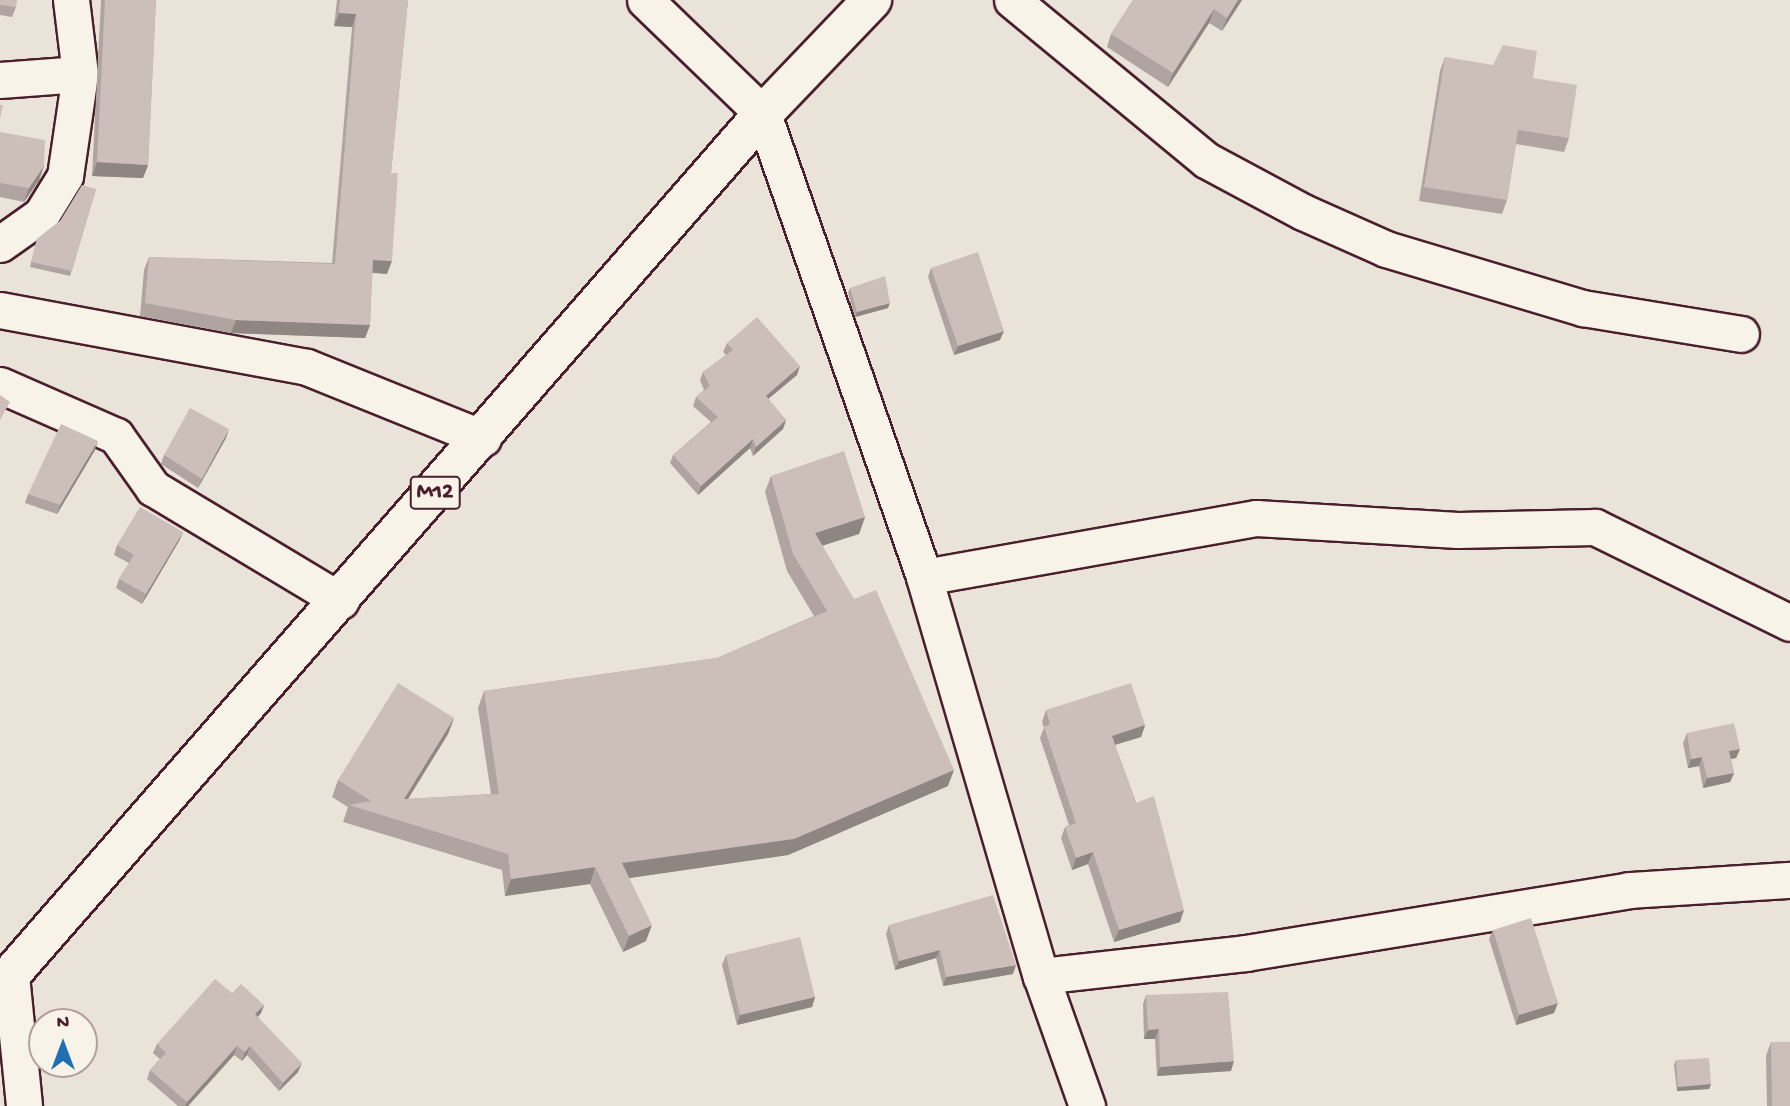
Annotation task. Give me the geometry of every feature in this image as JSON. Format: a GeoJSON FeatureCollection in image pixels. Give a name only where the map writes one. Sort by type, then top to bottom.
{"type":"FeatureCollection","features":[{"type":"Feature","properties":{"kind":"highway","name":"M12"},"geometry":{"type":"LineString","coordinates":[[5,981],[341,601],[763,114],[872,0]]}},
{"type":"Feature","properties":{"kind":"street"},"geometry":{"type":"LineString","coordinates":[[0,244],[41,215],[65,176],[80,74],[71,0]]}},
{"type":"Feature","properties":{"kind":"street"},"geometry":{"type":"LineString","coordinates":[[645,0],[763,114],[924,577],[1041,976],[1087,1106]]}},
{"type":"Feature","properties":{"kind":"street"},"geometry":{"type":"LineString","coordinates":[[1012,0],[1206,160],[1303,212],[1385,250],[1583,308],[1741,334]]}},
{"type":"Feature","properties":{"kind":"street"},"geometry":{"type":"LineString","coordinates":[[0,79],[80,74]]}},
{"type":"Feature","properties":{"kind":"street"},"geometry":{"type":"LineString","coordinates":[[0,310],[307,367],[483,438]]}},
{"type":"Feature","properties":{"kind":"street"},"geometry":{"type":"LineString","coordinates":[[0,385],[116,436],[153,488],[341,601]]}},
{"type":"Feature","properties":{"kind":"street"},"geometry":{"type":"LineString","coordinates":[[924,577],[1256,518],[1458,530],[1595,527],[1790,624]]}},
{"type":"Feature","properties":{"kind":"street"},"geometry":{"type":"LineString","coordinates":[[1041,976],[1246,953],[1629,891],[1790,880]]}},
{"type":"Feature","properties":{"kind":"street"},"geometry":{"type":"LineString","coordinates":[[5,981],[24,1106]]}},
{"type":"Feature","properties":{"kind":"shaded area"},"geometry":{"type":"Polygon","coordinates":[[[0,0],[1790,0],[1790,1106],[0,1106],[0,0]]]}},
{"type":"Feature","properties":{"kind":"building"},"geometry":{"type":"Polygon","coordinates":[[[0,0],[17,0],[16,7],[0,5],[0,0]]]}},
{"type":"Feature","properties":{"kind":"building"},"geometry":{"type":"Polygon","coordinates":[[[105,0],[156,0],[148,165],[97,162],[105,0]]]}},
{"type":"Feature","properties":{"kind":"building"},"geometry":{"type":"Polygon","coordinates":[[[340,0],[408,0],[391,173],[398,173],[392,261],[373,260],[370,325],[236,320],[145,303],[149,257],[335,264],[356,14],[339,13],[340,0]]]}},
{"type":"Feature","properties":{"kind":"building"},"geometry":{"type":"Polygon","coordinates":[[[1133,0],[1238,0],[1227,18],[1214,9],[1173,73],[1111,34],[1133,0]]]}},
{"type":"Feature","properties":{"kind":"building"},"geometry":{"type":"Polygon","coordinates":[[[1503,45],[1537,51],[1533,78],[1577,85],[1569,138],[1518,130],[1507,200],[1424,187],[1445,57],[1493,65],[1503,45]]]}},
{"type":"Feature","properties":{"kind":"building"},"geometry":{"type":"Polygon","coordinates":[[[0,132],[45,140],[44,166],[29,188],[0,183],[0,132]]]}},
{"type":"Feature","properties":{"kind":"building"},"geometry":{"type":"Polygon","coordinates":[[[82,185],[96,189],[72,271],[31,262],[37,239],[60,221],[82,185]]]}},
{"type":"Feature","properties":{"kind":"building"},"geometry":{"type":"Polygon","coordinates":[[[978,252],[1004,331],[958,346],[931,268],[978,252]]]}},
{"type":"Feature","properties":{"kind":"building"},"geometry":{"type":"Polygon","coordinates":[[[885,276],[890,303],[857,312],[850,288],[885,276]]]}},
{"type":"Feature","properties":{"kind":"building"},"geometry":{"type":"Polygon","coordinates":[[[757,317],[800,366],[766,396],[786,420],[756,447],[753,439],[701,486],[673,455],[718,417],[696,397],[710,386],[703,372],[733,350],[727,343],[757,317]]]}},
{"type":"Feature","properties":{"kind":"building"},"geometry":{"type":"Polygon","coordinates":[[[0,395],[10,402],[0,420],[0,395]]]}},
{"type":"Feature","properties":{"kind":"building"},"geometry":{"type":"Polygon","coordinates":[[[190,408],[229,429],[202,479],[164,455],[190,408]]]}},
{"type":"Feature","properties":{"kind":"building"},"geometry":{"type":"Polygon","coordinates":[[[61,424],[98,441],[60,505],[28,494],[61,424]]]}},
{"type":"Feature","properties":{"kind":"building"},"geometry":{"type":"Polygon","coordinates":[[[844,451],[865,517],[815,533],[854,599],[876,590],[954,770],[794,839],[622,863],[652,925],[629,936],[595,867],[511,879],[508,854],[349,805],[371,801],[338,780],[398,683],[454,718],[404,799],[499,794],[484,691],[717,658],[827,611],[793,554],[771,476],[844,451]]]}},
{"type":"Feature","properties":{"kind":"building"},"geometry":{"type":"Polygon","coordinates":[[[140,507],[183,532],[146,594],[119,579],[134,555],[117,545],[140,507]]]}},
{"type":"Feature","properties":{"kind":"building"},"geometry":{"type":"Polygon","coordinates":[[[1131,683],[1145,725],[1112,736],[1136,803],[1154,796],[1184,910],[1119,930],[1093,852],[1076,858],[1065,827],[1076,823],[1044,727],[1050,724],[1046,710],[1131,683]]]}},
{"type":"Feature","properties":{"kind":"building"},"geometry":{"type":"Polygon","coordinates":[[[1734,723],[1740,749],[1729,751],[1734,773],[1707,778],[1702,757],[1691,759],[1687,733],[1734,723]]]}},
{"type":"Feature","properties":{"kind":"building"},"geometry":{"type":"Polygon","coordinates":[[[993,895],[1016,965],[946,977],[940,950],[899,961],[889,925],[993,895]]]}},
{"type":"Feature","properties":{"kind":"building"},"geometry":{"type":"Polygon","coordinates":[[[1531,918],[1558,1003],[1519,1015],[1493,930],[1531,918]]]}},
{"type":"Feature","properties":{"kind":"building"},"geometry":{"type":"Polygon","coordinates":[[[800,937],[815,997],[740,1015],[726,955],[800,937]]]}},
{"type":"Feature","properties":{"kind":"building"},"geometry":{"type":"Polygon","coordinates":[[[215,979],[232,993],[241,984],[264,1005],[255,1014],[302,1063],[283,1083],[250,1046],[245,1052],[237,1046],[187,1102],[150,1070],[166,1053],[157,1044],[215,979]]]}},
{"type":"Feature","properties":{"kind":"building"},"geometry":{"type":"Polygon","coordinates":[[[1228,992],[1234,1061],[1160,1067],[1159,1029],[1148,1030],[1146,995],[1228,992]]]}},
{"type":"Feature","properties":{"kind":"building"},"geometry":{"type":"Polygon","coordinates":[[[1771,1042],[1790,1042],[1790,1106],[1772,1106],[1771,1042]]]}},
{"type":"Feature","properties":{"kind":"building"},"geometry":{"type":"Polygon","coordinates":[[[1709,1058],[1711,1084],[1678,1087],[1676,1060],[1709,1058]]]}}]}
